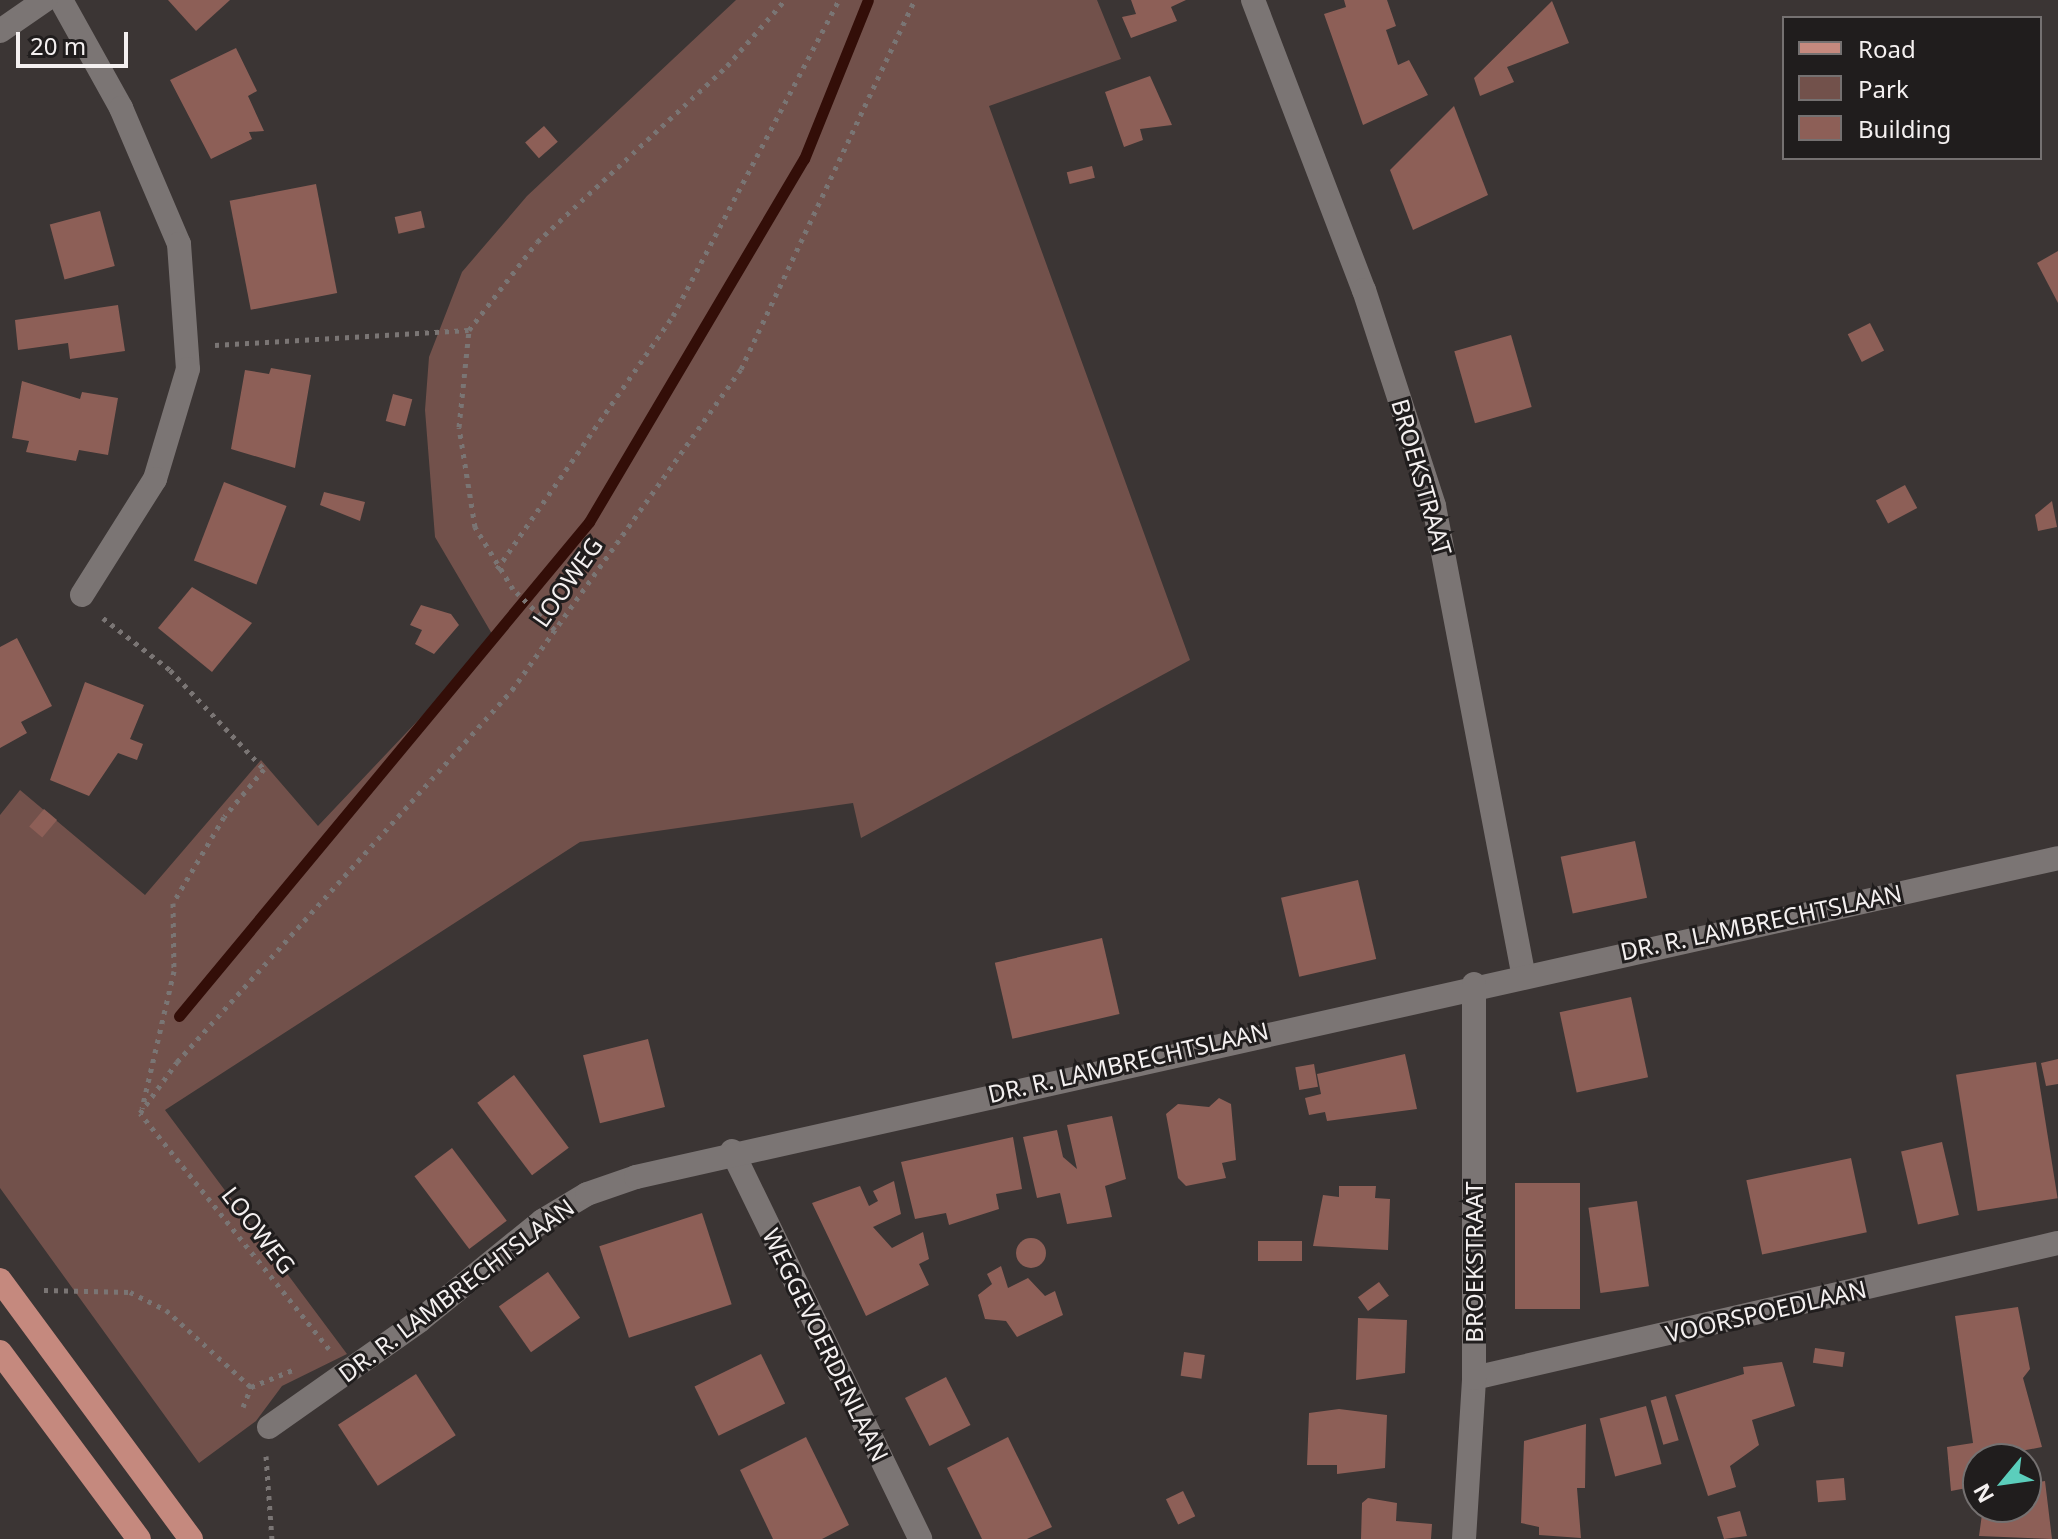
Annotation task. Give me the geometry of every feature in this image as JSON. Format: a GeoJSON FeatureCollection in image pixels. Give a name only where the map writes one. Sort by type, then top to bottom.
{"type":"FeatureCollection","features":[{"type":"Feature","properties":{"kind":"main road"},"geometry":{"type":"LineString","coordinates":[[3,1285],[191,1539]]}},
{"type":"Feature","properties":{"kind":"main road"},"geometry":{"type":"LineString","coordinates":[[0,1352],[139,1539]]}},
{"type":"Feature","properties":{"kind":"street"},"geometry":{"type":"LineString","coordinates":[[0,31],[45,0]]}},
{"type":"Feature","properties":{"kind":"street"},"geometry":{"type":"LineString","coordinates":[[61,0],[121,108],[174,230],[188,369],[155,479],[82,595]]}},
{"type":"Feature","properties":{"kind":"street","name":"BROEKSTRAAT"},"geometry":{"type":"LineString","coordinates":[[1253,0],[1364,290],[1434,506],[1523,974]]}},
{"type":"Feature","properties":{"kind":"street","name":"DR. R. LAMBRECHTSLAAN"},"geometry":{"type":"LineString","coordinates":[[269,1427],[587,1194],[732,1151],[1474,984],[2058,858]]}},
{"type":"Feature","properties":{"kind":"street","name":"BROEKSTRAAT"},"geometry":{"type":"LineString","coordinates":[[1464,1539],[1474,1378],[1474,984]]}},
{"type":"Feature","properties":{"kind":"street","name":"WEGGEVOERDENLAAN"},"geometry":{"type":"LineString","coordinates":[[732,1151],[920,1539]]}},
{"type":"Feature","properties":{"kind":"street","name":"VOORSPOEDLAAN"},"geometry":{"type":"LineString","coordinates":[[1474,1378],[2058,1243]]}},
{"type":"Feature","properties":{"kind":"path"},"geometry":{"type":"LineString","coordinates":[[555,630],[497,569],[475,527],[459,427],[469,330],[537,242],[727,66],[785,0]]}},
{"type":"Feature","properties":{"kind":"path"},"geometry":{"type":"LineString","coordinates":[[497,569],[673,316],[839,0]]}},
{"type":"Feature","properties":{"kind":"path","name":"LOOWEG"},"geometry":{"type":"LineString","coordinates":[[346,1373],[140,1113],[177,1062],[512,690],[741,369],[915,0]]}},
{"type":"Feature","properties":{"kind":"path"},"geometry":{"type":"LineString","coordinates":[[187,346],[469,330]]}},
{"type":"Feature","properties":{"kind":"path"},"geometry":{"type":"LineString","coordinates":[[82,595],[170,670],[264,769],[224,817],[173,903],[174,971],[140,1113]]}},
{"type":"Feature","properties":{"kind":"path"},"geometry":{"type":"LineString","coordinates":[[3,1285],[130,1292],[166,1310],[251,1387]]}},
{"type":"Feature","properties":{"kind":"green space"},"geometry":{"type":"Polygon","coordinates":[[[736,0],[1097,0],[1121,59],[989,106],[1190,660],[861,838],[853,803],[580,842],[165,1110],[347,1354],[282,1386],[256,1421],[199,1463],[0,1188],[0,815],[20,790],[145,895],[261,760],[318,826],[495,639],[435,537],[425,410],[429,357],[462,272],[527,196],[736,0]]]}},
{"type":"Feature","properties":{"kind":"building"},"geometry":{"type":"Polygon","coordinates":[[[168,0],[230,0],[196,31],[168,0]]]}},
{"type":"Feature","properties":{"kind":"building"},"geometry":{"type":"Polygon","coordinates":[[[1131,0],[1186,0],[1171,7],[1177,21],[1131,38],[1122,17],[1136,14],[1131,0]]]}},
{"type":"Feature","properties":{"kind":"building"},"geometry":{"type":"Polygon","coordinates":[[[1344,0],[1387,0],[1396,26],[1386,30],[1398,65],[1409,60],[1428,95],[1363,125],[1324,14],[1346,7],[1344,0]]]}},
{"type":"Feature","properties":{"kind":"building"},"geometry":{"type":"Polygon","coordinates":[[[1552,1],[1569,43],[1507,67],[1514,82],[1480,96],[1474,78],[1552,1]]]}},
{"type":"Feature","properties":{"kind":"building"},"geometry":{"type":"Polygon","coordinates":[[[236,48],[257,91],[248,96],[264,131],[249,132],[252,139],[211,159],[170,80],[236,48]]]}},
{"type":"Feature","properties":{"kind":"building"},"geometry":{"type":"Polygon","coordinates":[[[1150,76],[1172,125],[1140,129],[1143,140],[1124,147],[1105,92],[1150,76]]]}},
{"type":"Feature","properties":{"kind":"building"},"geometry":{"type":"Polygon","coordinates":[[[1454,106],[1488,195],[1413,230],[1390,170],[1454,106]]]}},
{"type":"Feature","properties":{"kind":"building"},"geometry":{"type":"Polygon","coordinates":[[[544,126],[558,142],[539,158],[525,142],[544,126]]]}},
{"type":"Feature","properties":{"kind":"building"},"geometry":{"type":"Polygon","coordinates":[[[1092,166],[1095,178],[1070,184],[1067,172],[1092,166]]]}},
{"type":"Feature","properties":{"kind":"building"},"geometry":{"type":"Polygon","coordinates":[[[316,184],[337,293],[251,310],[230,201],[316,184]]]}},
{"type":"Feature","properties":{"kind":"building"},"geometry":{"type":"Polygon","coordinates":[[[100,211],[115,266],[65,280],[50,224],[100,211]]]}},
{"type":"Feature","properties":{"kind":"building"},"geometry":{"type":"Polygon","coordinates":[[[421,211],[425,228],[399,234],[395,217],[421,211]]]}},
{"type":"Feature","properties":{"kind":"building"},"geometry":{"type":"Polygon","coordinates":[[[2058,251],[2058,303],[2037,263],[2058,251]]]}},
{"type":"Feature","properties":{"kind":"building"},"geometry":{"type":"Polygon","coordinates":[[[118,305],[125,351],[70,359],[68,343],[18,350],[15,320],[118,305]]]}},
{"type":"Feature","properties":{"kind":"building"},"geometry":{"type":"Polygon","coordinates":[[[1870,323],[1884,351],[1862,362],[1848,334],[1870,323]]]}},
{"type":"Feature","properties":{"kind":"building"},"geometry":{"type":"Polygon","coordinates":[[[1511,335],[1532,407],[1475,423],[1454,351],[1511,335]]]}},
{"type":"Feature","properties":{"kind":"building"},"geometry":{"type":"Polygon","coordinates":[[[271,368],[311,375],[295,468],[231,449],[245,370],[269,374],[271,368]]]}},
{"type":"Feature","properties":{"kind":"building"},"geometry":{"type":"Polygon","coordinates":[[[22,381],[80,399],[82,392],[118,398],[108,455],[79,450],[76,461],[26,452],[29,441],[12,438],[22,381]]]}},
{"type":"Feature","properties":{"kind":"building"},"geometry":{"type":"Polygon","coordinates":[[[393,394],[412,399],[405,426],[386,421],[393,394]]]}},
{"type":"Feature","properties":{"kind":"building"},"geometry":{"type":"Polygon","coordinates":[[[224,482],[287,506],[256,584],[194,560],[224,482]]]}},
{"type":"Feature","properties":{"kind":"building"},"geometry":{"type":"Polygon","coordinates":[[[1905,485],[1917,508],[1888,523],[1876,500],[1905,485]]]}},
{"type":"Feature","properties":{"kind":"building"},"geometry":{"type":"Polygon","coordinates":[[[324,492],[365,502],[360,521],[320,505],[324,492]]]}},
{"type":"Feature","properties":{"kind":"building"},"geometry":{"type":"Polygon","coordinates":[[[2052,501],[2057,527],[2038,531],[2035,515],[2052,501]]]}},
{"type":"Feature","properties":{"kind":"building"},"geometry":{"type":"Polygon","coordinates":[[[192,587],[252,623],[212,672],[158,628],[192,587]]]}},
{"type":"Feature","properties":{"kind":"building"},"geometry":{"type":"Polygon","coordinates":[[[421,605],[451,614],[459,625],[434,654],[415,644],[422,630],[410,625],[421,605]]]}},
{"type":"Feature","properties":{"kind":"building"},"geometry":{"type":"Polygon","coordinates":[[[17,638],[52,706],[21,722],[27,733],[0,748],[0,647],[17,638]]]}},
{"type":"Feature","properties":{"kind":"building"},"geometry":{"type":"Polygon","coordinates":[[[85,682],[144,705],[130,739],[143,744],[137,760],[118,753],[89,796],[50,780],[85,682]]]}},
{"type":"Feature","properties":{"kind":"building"},"geometry":{"type":"Polygon","coordinates":[[[44,809],[57,820],[42,838],[29,827],[44,809]]]}},
{"type":"Feature","properties":{"kind":"building"},"geometry":{"type":"Polygon","coordinates":[[[1635,841],[1647,898],[1573,914],[1561,857],[1635,841]]]}},
{"type":"Feature","properties":{"kind":"building"},"geometry":{"type":"Polygon","coordinates":[[[1358,880],[1376,959],[1299,977],[1281,898],[1358,880]]]}},
{"type":"Feature","properties":{"kind":"building"},"geometry":{"type":"Polygon","coordinates":[[[1102,938],[1120,1014],[1012,1039],[995,963],[1102,938]]]}},
{"type":"Feature","properties":{"kind":"building"},"geometry":{"type":"Polygon","coordinates":[[[1631,997],[1648,1077],[1577,1092],[1560,1012],[1631,997]]]}},
{"type":"Feature","properties":{"kind":"building"},"geometry":{"type":"Polygon","coordinates":[[[648,1039],[665,1107],[600,1123],[583,1055],[648,1039]]]}},
{"type":"Feature","properties":{"kind":"building"},"geometry":{"type":"Polygon","coordinates":[[[1405,1054],[1417,1109],[1327,1121],[1325,1112],[1309,1115],[1305,1098],[1321,1094],[1317,1074],[1405,1054]]]}},
{"type":"Feature","properties":{"kind":"building"},"geometry":{"type":"Polygon","coordinates":[[[2058,1059],[2058,1084],[2046,1086],[2041,1063],[2058,1059]]]}},
{"type":"Feature","properties":{"kind":"building"},"geometry":{"type":"Polygon","coordinates":[[[2036,1062],[2058,1198],[1978,1211],[1956,1075],[2036,1062]]]}},
{"type":"Feature","properties":{"kind":"building"},"geometry":{"type":"Polygon","coordinates":[[[1314,1064],[1318,1087],[1299,1090],[1295,1067],[1314,1064]]]}},
{"type":"Feature","properties":{"kind":"building"},"geometry":{"type":"Polygon","coordinates":[[[514,1075],[569,1148],[532,1175],[477,1103],[514,1075]]]}},
{"type":"Feature","properties":{"kind":"building"},"geometry":{"type":"Polygon","coordinates":[[[1219,1098],[1231,1104],[1236,1160],[1222,1163],[1226,1178],[1186,1186],[1178,1178],[1166,1114],[1178,1104],[1209,1107],[1219,1098]]]}},
{"type":"Feature","properties":{"kind":"building"},"geometry":{"type":"Polygon","coordinates":[[[1112,1116],[1126,1179],[1105,1186],[1112,1217],[1067,1224],[1060,1193],[1037,1198],[1023,1137],[1057,1130],[1063,1157],[1077,1169],[1067,1125],[1112,1116]]]}},
{"type":"Feature","properties":{"kind":"building"},"geometry":{"type":"Polygon","coordinates":[[[1013,1137],[1022,1189],[996,1194],[999,1209],[949,1225],[946,1213],[915,1219],[901,1162],[1013,1137]]]}},
{"type":"Feature","properties":{"kind":"building"},"geometry":{"type":"Polygon","coordinates":[[[1942,1142],[1959,1215],[1918,1225],[1901,1151],[1942,1142]]]}},
{"type":"Feature","properties":{"kind":"building"},"geometry":{"type":"Polygon","coordinates":[[[452,1148],[507,1221],[469,1249],[414,1176],[452,1148]]]}},
{"type":"Feature","properties":{"kind":"building"},"geometry":{"type":"Polygon","coordinates":[[[1851,1158],[1867,1232],[1762,1255],[1746,1180],[1851,1158]]]}},
{"type":"Feature","properties":{"kind":"building"},"geometry":{"type":"Polygon","coordinates":[[[894,1181],[901,1214],[873,1227],[892,1248],[923,1232],[929,1259],[919,1264],[929,1285],[866,1316],[812,1203],[860,1186],[869,1206],[878,1201],[873,1191],[894,1181]]]}},
{"type":"Feature","properties":{"kind":"building"},"geometry":{"type":"Polygon","coordinates":[[[1515,1183],[1580,1183],[1580,1309],[1515,1309],[1515,1183]]]}},
{"type":"Feature","properties":{"kind":"building"},"geometry":{"type":"Polygon","coordinates":[[[1339,1186],[1376,1186],[1375,1198],[1390,1199],[1388,1250],[1313,1246],[1323,1195],[1339,1197],[1339,1186]]]}},
{"type":"Feature","properties":{"kind":"building"},"geometry":{"type":"Polygon","coordinates":[[[1637,1201],[1649,1286],[1600,1293],[1588,1208],[1637,1201]]]}},
{"type":"Feature","properties":{"kind":"building"},"geometry":{"type":"Polygon","coordinates":[[[702,1213],[732,1304],[629,1338],[599,1246],[702,1213]]]}},
{"type":"Feature","properties":{"kind":"building"},"geometry":{"type":"Polygon","coordinates":[[[1031,1238],[1037,1239],[1045,1247],[1045,1259],[1037,1267],[1031,1268],[1025,1267],[1017,1259],[1016,1253],[1017,1247],[1025,1239],[1031,1238]]]}},
{"type":"Feature","properties":{"kind":"building"},"geometry":{"type":"Polygon","coordinates":[[[1258,1241],[1302,1241],[1302,1261],[1258,1261],[1258,1241]]]}},
{"type":"Feature","properties":{"kind":"building"},"geometry":{"type":"Polygon","coordinates":[[[1001,1266],[1008,1288],[1028,1278],[1045,1296],[1055,1291],[1063,1315],[1017,1337],[1006,1321],[985,1319],[978,1295],[992,1284],[987,1274],[1001,1266]]]}},
{"type":"Feature","properties":{"kind":"building"},"geometry":{"type":"Polygon","coordinates":[[[548,1272],[580,1318],[531,1352],[499,1306],[548,1272]]]}},
{"type":"Feature","properties":{"kind":"building"},"geometry":{"type":"Polygon","coordinates":[[[1379,1282],[1389,1296],[1368,1311],[1358,1297],[1379,1282]]]}},
{"type":"Feature","properties":{"kind":"building"},"geometry":{"type":"Polygon","coordinates":[[[2018,1307],[2030,1369],[2023,1378],[2041,1443],[1973,1443],[1955,1316],[2018,1307]]]}},
{"type":"Feature","properties":{"kind":"building"},"geometry":{"type":"Polygon","coordinates":[[[1358,1318],[1407,1320],[1405,1373],[1356,1380],[1358,1318]]]}},
{"type":"Feature","properties":{"kind":"building"},"geometry":{"type":"Polygon","coordinates":[[[1815,1348],[1845,1352],[1843,1367],[1813,1363],[1815,1348]]]}},
{"type":"Feature","properties":{"kind":"building"},"geometry":{"type":"Polygon","coordinates":[[[1184,1352],[1205,1355],[1201,1379],[1181,1376],[1184,1352]]]}},
{"type":"Feature","properties":{"kind":"building"},"geometry":{"type":"Polygon","coordinates":[[[761,1354],[785,1403],[719,1436],[694,1386],[761,1354]]]}},
{"type":"Feature","properties":{"kind":"building"},"geometry":{"type":"Polygon","coordinates":[[[1782,1362],[1795,1406],[1752,1420],[1759,1445],[1730,1466],[1736,1487],[1708,1496],[1675,1395],[1744,1374],[1743,1367],[1782,1362]]]}},
{"type":"Feature","properties":{"kind":"building"},"geometry":{"type":"Polygon","coordinates":[[[416,1374],[456,1435],[378,1486],[338,1425],[416,1374]]]}},
{"type":"Feature","properties":{"kind":"building"},"geometry":{"type":"Polygon","coordinates":[[[946,1377],[971,1425],[930,1446],[905,1398],[946,1377]]]}},
{"type":"Feature","properties":{"kind":"building"},"geometry":{"type":"Polygon","coordinates":[[[1666,1396],[1679,1440],[1663,1445],[1651,1400],[1666,1396]]]}},
{"type":"Feature","properties":{"kind":"building"},"geometry":{"type":"Polygon","coordinates":[[[1646,1406],[1662,1464],[1615,1476],[1600,1418],[1646,1406]]]}},
{"type":"Feature","properties":{"kind":"building"},"geometry":{"type":"Polygon","coordinates":[[[1339,1409],[1387,1415],[1385,1468],[1337,1474],[1337,1465],[1307,1465],[1309,1413],[1339,1409]]]}},
{"type":"Feature","properties":{"kind":"building"},"geometry":{"type":"Polygon","coordinates":[[[1586,1424],[1585,1488],[1577,1488],[1581,1538],[1539,1535],[1539,1527],[1521,1523],[1524,1441],[1586,1424]]]}},
{"type":"Feature","properties":{"kind":"building"},"geometry":{"type":"Polygon","coordinates":[[[806,1437],[849,1525],[822,1539],[773,1539],[740,1470],[806,1437]]]}},
{"type":"Feature","properties":{"kind":"building"},"geometry":{"type":"Polygon","coordinates":[[[1008,1437],[1052,1527],[1027,1539],[982,1539],[947,1468],[1008,1437]]]}},
{"type":"Feature","properties":{"kind":"building"},"geometry":{"type":"Polygon","coordinates":[[[1962,1445],[1962,1489],[1951,1491],[1947,1447],[1962,1445]]]}},
{"type":"Feature","properties":{"kind":"building"},"geometry":{"type":"Polygon","coordinates":[[[1844,1478],[1846,1500],[1818,1502],[1816,1480],[1844,1478]]]}},
{"type":"Feature","properties":{"kind":"building"},"geometry":{"type":"Polygon","coordinates":[[[2042,1481],[2045,1481],[2052,1539],[1979,1536],[1981,1523],[2042,1523],[2042,1481]]]}},
{"type":"Feature","properties":{"kind":"building"},"geometry":{"type":"Polygon","coordinates":[[[1183,1491],[1195,1516],[1178,1524],[1166,1499],[1183,1491]]]}},
{"type":"Feature","properties":{"kind":"building"},"geometry":{"type":"Polygon","coordinates":[[[1368,1498],[1397,1503],[1396,1521],[1432,1524],[1431,1539],[1361,1539],[1362,1503],[1368,1498]]]}},
{"type":"Feature","properties":{"kind":"building"},"geometry":{"type":"Polygon","coordinates":[[[1740,1511],[1747,1536],[1724,1539],[1717,1517],[1740,1511]]]}},
{"type":"Feature","properties":{"kind":"waterway"},"geometry":{"type":"LineString","coordinates":[[179,1016],[589,522],[804,159],[868,0]]}}]}
